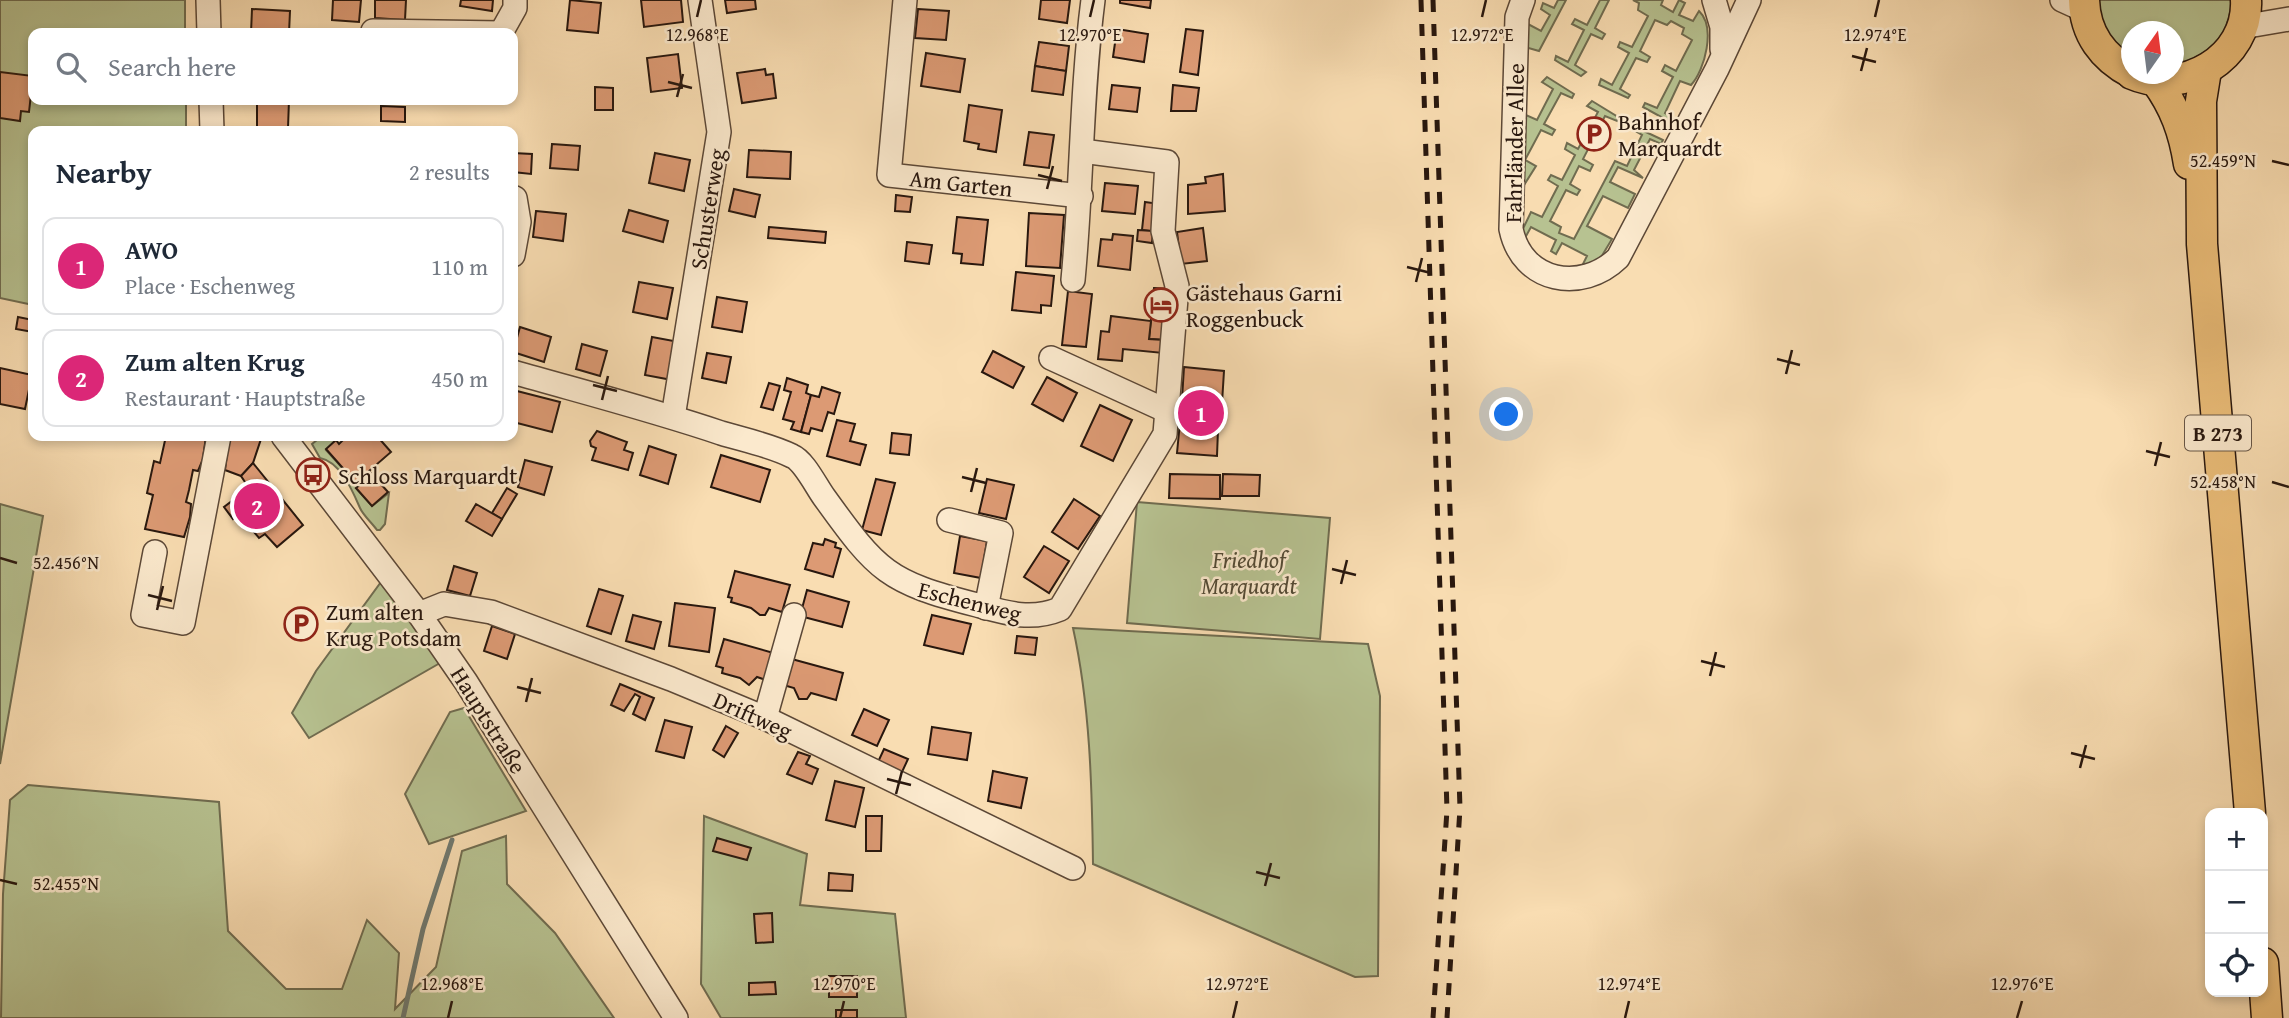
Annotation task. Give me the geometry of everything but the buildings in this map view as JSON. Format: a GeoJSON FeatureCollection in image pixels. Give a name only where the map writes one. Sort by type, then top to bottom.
{"type":"FeatureCollection","features":[{"type":"Feature","properties":{"kind":"main road","name":"B 273"},"geometry":{"type":"LineString","coordinates":[[2076,3],[2101,50],[2121,67]]}},
{"type":"Feature","properties":{"kind":"main road"},"geometry":{"type":"LineString","coordinates":[[2184,78],[2206,70],[2221,59],[2244,14]]}},
{"type":"Feature","properties":{"kind":"main road","name":"B 273"},"geometry":{"type":"LineString","coordinates":[[2206,70],[2201,101],[2202,244],[2250,808]]}},
{"type":"Feature","properties":{"kind":"main road","name":"B 273"},"geometry":{"type":"LineString","coordinates":[[2149,84],[2172,103],[2184,135],[2202,244]]}},
{"type":"Feature","properties":{"kind":"main road"},"geometry":{"type":"LineString","coordinates":[[2265,997],[2267,1018]]}},
{"type":"Feature","properties":{"kind":"street"},"geometry":{"type":"LineString","coordinates":[[208,0],[209,28]]}},
{"type":"Feature","properties":{"kind":"street"},"geometry":{"type":"LineString","coordinates":[[504,28],[515,8],[515,0]]}},
{"type":"Feature","properties":{"kind":"street","name":"Schusterweg"},"geometry":{"type":"LineString","coordinates":[[673,417],[719,131],[700,0]]}},
{"type":"Feature","properties":{"kind":"street","name":"Am Garten"},"geometry":{"type":"LineString","coordinates":[[905,0],[889,175],[1081,196]]}},
{"type":"Feature","properties":{"kind":"street"},"geometry":{"type":"LineString","coordinates":[[1073,279],[1081,196],[1083,75],[1093,0]]}},
{"type":"Feature","properties":{"kind":"street","name":"Fahrländer Allee"},"geometry":{"type":"LineString","coordinates":[[1523,0],[1517,16],[1511,229],[1524,259],[1544,274],[1557,279],[1584,279],[1608,267],[1618,258],[1717,69],[1749,0]]}},
{"type":"Feature","properties":{"kind":"street","name":"Fahrländer Allee"},"geometry":{"type":"LineString","coordinates":[[1714,0],[1723,38],[1717,69]]}},
{"type":"Feature","properties":{"kind":"street"},"geometry":{"type":"LineString","coordinates":[[2244,14],[2289,19]]}},
{"type":"Feature","properties":{"kind":"street"},"geometry":{"type":"LineString","coordinates":[[211,105],[212,126]]}},
{"type":"Feature","properties":{"kind":"street","name":"Eschenweg"},"geometry":{"type":"LineString","coordinates":[[518,373],[673,417],[795,456],[876,565],[924,592],[1027,617],[1044,615],[1059,608],[1165,434],[1167,411],[1177,286],[1163,231],[1167,162],[1082,150]]}},
{"type":"Feature","properties":{"kind":"street"},"geometry":{"type":"LineString","coordinates":[[1051,358],[1167,411]]}},
{"type":"Feature","properties":{"kind":"street"},"geometry":{"type":"LineString","coordinates":[[155,552],[143,615],[183,623],[218,441]]}},
{"type":"Feature","properties":{"kind":"street","name":"Hauptstraße"},"geometry":{"type":"LineString","coordinates":[[296,441],[474,694],[676,1018]]}},
{"type":"Feature","properties":{"kind":"street"},"geometry":{"type":"LineString","coordinates":[[949,520],[1001,533],[986,608]]}},
{"type":"Feature","properties":{"kind":"street","name":"Driftweg"},"geometry":{"type":"LineString","coordinates":[[419,614],[444,604],[491,612],[765,718],[1073,868]]}},
{"type":"Feature","properties":{"kind":"street"},"geometry":{"type":"LineString","coordinates":[[765,718],[794,615]]}},
{"type":"Feature","properties":{"kind":"green space"},"geometry":{"type":"Polygon","coordinates":[[[0,0],[185,0],[185,28],[28,28],[28,105],[186,105],[186,126],[28,126],[28,304],[0,298],[0,0]]]}},
{"type":"Feature","properties":{"kind":"green space"},"geometry":{"type":"Polygon","coordinates":[[[1558,0],[1566,0],[1539,51],[1525,47],[1526,23],[1541,31],[1550,15],[1541,9],[1543,3],[1554,8],[1558,0]]]}},
{"type":"Feature","properties":{"kind":"green space"},"geometry":{"type":"Polygon","coordinates":[[[1600,0],[1609,0],[1595,28],[1605,34],[1602,39],[1591,34],[1575,65],[1586,72],[1581,76],[1555,60],[1556,56],[1568,62],[1584,30],[1572,24],[1575,19],[1587,25],[1600,0]]]}},
{"type":"Feature","properties":{"kind":"green space"},"geometry":{"type":"Polygon","coordinates":[[[1633,0],[1663,0],[1661,5],[1673,12],[1679,0],[1685,3],[1679,15],[1693,21],[1699,11],[1707,27],[1707,48],[1701,69],[1691,85],[1680,81],[1665,113],[1675,119],[1672,123],[1643,107],[1645,103],[1657,108],[1673,77],[1662,71],[1665,65],[1676,71],[1692,40],[1682,34],[1684,28],[1671,21],[1667,25],[1655,20],[1640,51],[1650,57],[1647,62],[1636,58],[1620,89],[1630,95],[1628,98],[1599,85],[1601,79],[1612,85],[1629,53],[1618,47],[1620,42],[1632,47],[1648,16],[1638,10],[1639,3],[1633,0]]]}},
{"type":"Feature","properties":{"kind":"green space"},"geometry":{"type":"Polygon","coordinates":[[[2096,0],[2232,0],[2226,26],[2215,44],[2184,62],[2184,21],[2121,21],[2121,50],[2105,34],[2096,0]]]}},
{"type":"Feature","properties":{"kind":"green space"},"geometry":{"type":"Polygon","coordinates":[[[1547,77],[1574,94],[1572,98],[1561,93],[1544,124],[1555,130],[1552,135],[1541,130],[1525,160],[1536,166],[1521,190],[1522,123],[1526,115],[1537,120],[1553,89],[1542,82],[1547,77]]]}},
{"type":"Feature","properties":{"kind":"green space"},"geometry":{"type":"Polygon","coordinates":[[[1592,101],[1618,117],[1617,121],[1605,116],[1583,159],[1593,165],[1590,171],[1579,166],[1570,184],[1580,190],[1577,195],[1566,190],[1550,221],[1561,227],[1559,233],[1574,239],[1615,161],[1627,166],[1642,135],[1632,129],[1633,126],[1663,140],[1661,144],[1650,139],[1634,170],[1643,178],[1618,167],[1610,182],[1635,194],[1628,208],[1603,196],[1587,226],[1612,239],[1600,259],[1581,268],[1587,256],[1562,243],[1556,254],[1551,251],[1556,240],[1531,227],[1525,238],[1519,237],[1531,212],[1542,217],[1558,186],[1548,180],[1551,175],[1562,180],[1575,155],[1565,149],[1567,143],[1578,149],[1598,112],[1587,106],[1592,101]]]}},
{"type":"Feature","properties":{"kind":"green space"},"geometry":{"type":"Polygon","coordinates":[[[316,441],[335,441],[326,450],[355,482],[361,484],[356,488],[372,506],[389,493],[385,524],[380,530],[377,530],[363,513],[340,471],[320,458],[312,444],[316,441]]]}},
{"type":"Feature","properties":{"kind":"green space","name":"Friedhof Marquardt"},"geometry":{"type":"Polygon","coordinates":[[[1137,502],[1330,518],[1320,639],[1127,623],[1137,502]]]}},
{"type":"Feature","properties":{"kind":"green space"},"geometry":{"type":"Polygon","coordinates":[[[0,504],[43,516],[0,764],[0,504]]]}},
{"type":"Feature","properties":{"kind":"green space"},"geometry":{"type":"Polygon","coordinates":[[[381,582],[440,663],[309,738],[292,713],[316,671],[381,582]]]}},
{"type":"Feature","properties":{"kind":"green space"},"geometry":{"type":"Polygon","coordinates":[[[1073,628],[1368,644],[1380,696],[1378,976],[1355,977],[1093,864],[1087,716],[1073,628]]]}},
{"type":"Feature","properties":{"kind":"green space"},"geometry":{"type":"Polygon","coordinates":[[[464,708],[526,811],[429,844],[405,794],[450,712],[464,708]]]}},
{"type":"Feature","properties":{"kind":"green space"},"geometry":{"type":"Polygon","coordinates":[[[28,785],[219,802],[228,931],[286,989],[342,989],[367,920],[399,953],[395,1009],[436,967],[462,851],[506,836],[507,884],[555,933],[614,1018],[1,1018],[3,894],[10,800],[28,785]]]}},
{"type":"Feature","properties":{"kind":"green space"},"geometry":{"type":"Polygon","coordinates":[[[704,816],[807,854],[800,905],[895,914],[906,1018],[721,1018],[701,984],[704,816]]]}},
{"type":"Feature","properties":{"kind":"waterway"},"geometry":{"type":"LineString","coordinates":[[403,1018],[423,929],[452,840]]}},
{"type":"Feature","properties":{"kind":"railway"},"geometry":{"type":"LineString","coordinates":[[1421,0],[1447,810],[1433,1018]]}},
{"type":"Feature","properties":{"kind":"railway"},"geometry":{"type":"LineString","coordinates":[[1433,0],[1460,808],[1447,1018]]}},
{"type":"Feature","properties":{"kind":"place","name":"Bahnhof Marquardt"},"geometry":{"type":"Point","coordinates":[1594,134]}},
{"type":"Feature","properties":{"kind":"place","name":"Gästehaus Garni Roggenbuck"},"geometry":{"type":"Point","coordinates":[1161,305]}},
{"type":"Feature","properties":{"kind":"place","name":"AWO"},"geometry":{"type":"Point","coordinates":[1201,413]}},
{"type":"Feature","properties":{"kind":"place","name":"Schloss Marquardt"},"geometry":{"type":"Point","coordinates":[313,475]}},
{"type":"Feature","properties":{"kind":"place","name":"Zum alten Krug"},"geometry":{"type":"Point","coordinates":[257,506]}},
{"type":"Feature","properties":{"kind":"place","name":"Zum alten Krug Potsdam"},"geometry":{"type":"Point","coordinates":[301,624]}}]}
